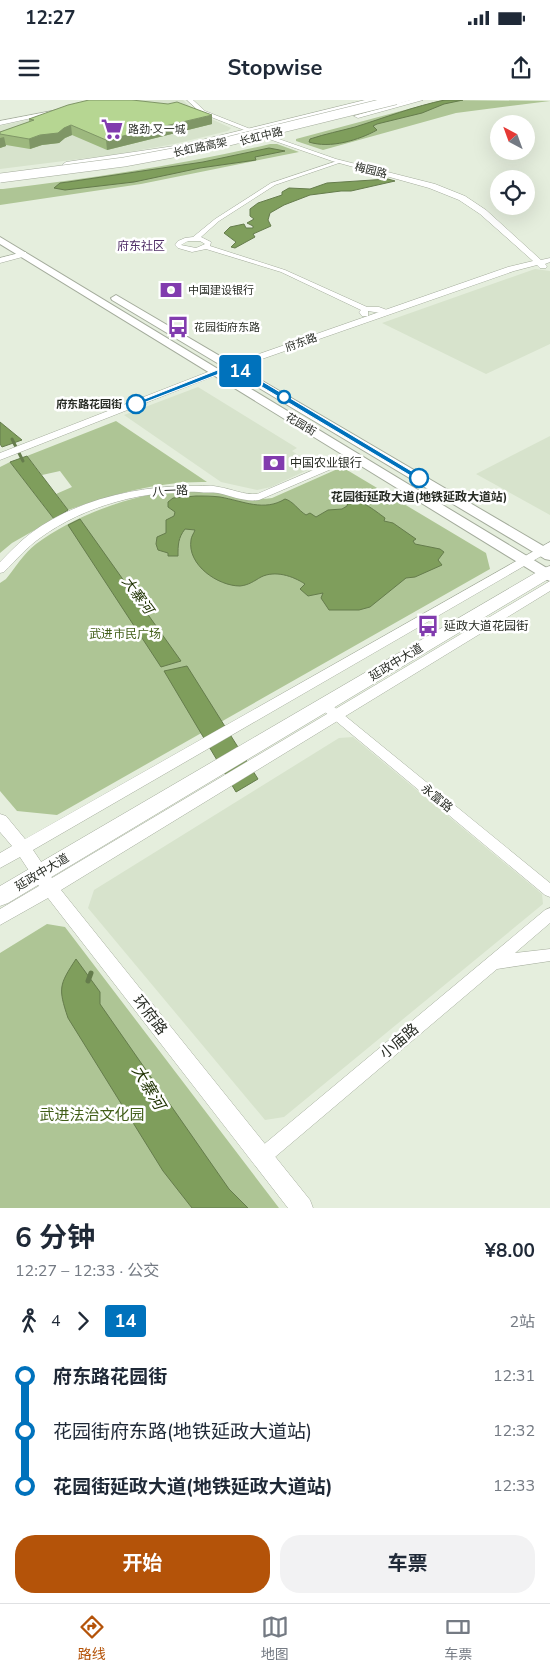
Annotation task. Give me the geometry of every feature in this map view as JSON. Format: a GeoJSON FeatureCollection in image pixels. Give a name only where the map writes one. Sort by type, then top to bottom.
{"type":"FeatureCollection","features":[{"type":"Feature","properties":{"kind":"highway"},"geometry":{"type":"LineString","coordinates":[[216,141],[320,110],[363,100]]}},
{"type":"Feature","properties":{"kind":"highway","name":"长虹路高架"},"geometry":{"type":"LineString","coordinates":[[0,179],[216,141],[382,100]]}},
{"type":"Feature","properties":{"kind":"highway","name":"长虹路高架"},"geometry":{"type":"LineString","coordinates":[[0,179],[124,162],[205,147],[397,101],[408,100]]}},
{"type":"Feature","properties":{"kind":"main road"},"geometry":{"type":"LineString","coordinates":[[248,130],[358,100]]}},
{"type":"Feature","properties":{"kind":"main road","name":"长虹中路"},"geometry":{"type":"LineString","coordinates":[[0,179],[181,147],[374,100]]}},
{"type":"Feature","properties":{"kind":"main road"},"geometry":{"type":"LineString","coordinates":[[0,179],[203,153],[419,100]]}},
{"type":"Feature","properties":{"kind":"main road","name":"长虹中路"},"geometry":{"type":"LineString","coordinates":[[267,136],[397,101]]}},
{"type":"Feature","properties":{"kind":"main road","name":"花园街"},"geometry":{"type":"LineString","coordinates":[[0,229],[232,366],[545,565]]}},
{"type":"Feature","properties":{"kind":"main road","name":"花园街"},"geometry":{"type":"LineString","coordinates":[[0,240],[353,456],[545,565]]}},
{"type":"Feature","properties":{"kind":"main road","name":"延政中大道"},"geometry":{"type":"LineString","coordinates":[[245,746],[330,710],[545,565]]}},
{"type":"Feature","properties":{"kind":"main road","name":"延政中大道"},"geometry":{"type":"LineString","coordinates":[[0,897],[37,868],[245,746],[545,565]]}},
{"type":"Feature","properties":{"kind":"main road","name":"延政中大道"},"geometry":{"type":"LineString","coordinates":[[0,883],[37,868]]}},
{"type":"Feature","properties":{"kind":"street","name":"梅园路"},"geometry":{"type":"LineString","coordinates":[[190,100],[202,112],[248,130],[339,162],[432,186],[462,198],[483,212],[538,262],[550,269]]}},
{"type":"Feature","properties":{"kind":"street"},"geometry":{"type":"LineString","coordinates":[[0,124],[66,109]]}},
{"type":"Feature","properties":{"kind":"street"},"geometry":{"type":"LineString","coordinates":[[196,238],[223,216],[273,184],[339,162]]}},
{"type":"Feature","properties":{"kind":"street"},"geometry":{"type":"LineString","coordinates":[[206,247],[208,241],[196,238],[183,240],[178,245],[192,250],[206,247],[283,271],[368,313]]}},
{"type":"Feature","properties":{"kind":"street"},"geometry":{"type":"LineString","coordinates":[[0,261],[23,254]]}},
{"type":"Feature","properties":{"kind":"street","name":"府东路"},"geometry":{"type":"LineString","coordinates":[[5,455],[368,313],[384,312],[510,269],[550,260]]}},
{"type":"Feature","properties":{"kind":"street","name":"梅园路"},"geometry":{"type":"LineString","coordinates":[[538,262],[550,265]]}},
{"type":"Feature","properties":{"kind":"street","name":"八一路"},"geometry":{"type":"LineString","coordinates":[[0,569],[21,547],[52,525],[74,514],[145,492],[183,489],[216,490],[251,499],[353,456]]}},
{"type":"Feature","properties":{"kind":"street","name":"永富路"},"geometry":{"type":"LineString","coordinates":[[330,710],[550,891]]}},
{"type":"Feature","properties":{"kind":"street"},"geometry":{"type":"LineString","coordinates":[[0,918],[37,868],[245,746]]}},
{"type":"Feature","properties":{"kind":"street","name":"环府路"},"geometry":{"type":"LineString","coordinates":[[0,820],[302,1208]]}},
{"type":"Feature","properties":{"kind":"street"},"geometry":{"type":"LineString","coordinates":[[0,862],[37,868]]}},
{"type":"Feature","properties":{"kind":"street","name":"小庙路"},"geometry":{"type":"LineString","coordinates":[[262,1157],[550,914]]}},
{"type":"Feature","properties":{"kind":"street"},"geometry":{"type":"LineString","coordinates":[[493,963],[550,955]]}},
{"type":"Feature","properties":{"kind":"shaded area"},"geometry":{"type":"Polygon","coordinates":[[[118,100],[183,100],[196,112],[231,128],[228,131],[174,144],[112,155],[0,169],[0,126],[118,100]]]}},
{"type":"Feature","properties":{"kind":"shaded area"},"geometry":{"type":"Polygon","coordinates":[[[535,269],[550,271],[550,344],[486,374],[382,323],[535,269]]]}},
{"type":"Feature","properties":{"kind":"shaded area"},"geometry":{"type":"Polygon","coordinates":[[[198,387],[297,448],[292,451],[316,466],[271,487],[257,490],[221,482],[124,415],[198,387]]]}},
{"type":"Feature","properties":{"kind":"shaded area"},"geometry":{"type":"Polygon","coordinates":[[[550,436],[550,515],[476,474],[550,436]]]}},
{"type":"Feature","properties":{"kind":"shaded area"},"geometry":{"type":"Polygon","coordinates":[[[353,737],[542,894],[543,904],[284,1117],[265,1120],[88,908],[94,890],[339,738],[353,737]]]}},
{"type":"Feature","properties":{"kind":"green space"},"geometry":{"type":"Polygon","coordinates":[[[442,100],[550,101],[456,113],[323,150],[296,141],[296,139],[442,100]]]}},
{"type":"Feature","properties":{"kind":"green space"},"geometry":{"type":"Polygon","coordinates":[[[277,144],[299,152],[141,184],[0,205],[0,189],[137,170],[277,144]]]}},
{"type":"Feature","properties":{"kind":"green space"},"geometry":{"type":"Polygon","coordinates":[[[116,421],[207,482],[154,486],[68,510],[56,494],[72,487],[60,471],[42,475],[27,456],[116,421]]]}},
{"type":"Feature","properties":{"kind":"green space"},"geometry":{"type":"Polygon","coordinates":[[[10,462],[54,519],[12,543],[0,553],[0,467],[10,462]]]}},
{"type":"Feature","properties":{"kind":"green space","name":"武进市民广场"},"geometry":{"type":"Polygon","coordinates":[[[342,467],[486,553],[490,569],[57,815],[17,811],[0,791],[0,583],[6,579],[28,552],[52,533],[71,523],[91,513],[134,498],[156,493],[197,490],[253,499],[272,498],[342,467]]]}},
{"type":"Feature","properties":{"kind":"green space","name":"武进法治文化园"},"geometry":{"type":"Polygon","coordinates":[[[47,924],[65,927],[279,1208],[0,1208],[0,953],[47,924]]]}},
{"type":"Feature","properties":{"kind":"water"},"geometry":{"type":"Polygon","coordinates":[[[445,100],[463,100],[444,104],[422,113],[377,124],[373,126],[377,130],[353,140],[335,144],[309,142],[310,139],[316,137],[445,100]]]}},
{"type":"Feature","properties":{"kind":"water"},"geometry":{"type":"Polygon","coordinates":[[[269,148],[285,151],[255,157],[256,160],[200,168],[134,182],[65,190],[54,188],[60,183],[203,162],[269,148]]]}},
{"type":"Feature","properties":{"kind":"water"},"geometry":{"type":"Polygon","coordinates":[[[388,179],[395,181],[351,191],[310,195],[284,205],[270,213],[268,220],[271,226],[253,234],[255,237],[235,248],[231,247],[236,242],[224,233],[230,227],[244,224],[246,228],[253,228],[253,226],[247,223],[254,219],[250,216],[250,209],[258,203],[282,195],[282,192],[289,188],[310,189],[327,183],[388,179]]]}},
{"type":"Feature","properties":{"kind":"water"},"geometry":{"type":"Polygon","coordinates":[[[0,422],[22,440],[2,447],[0,444],[0,422]]]}},
{"type":"Feature","properties":{"kind":"water"},"geometry":{"type":"Polygon","coordinates":[[[27,456],[68,510],[54,519],[10,462],[27,456]]]}},
{"type":"Feature","properties":{"kind":"water"},"geometry":{"type":"Polygon","coordinates":[[[196,496],[220,497],[261,505],[277,503],[285,499],[306,515],[310,513],[316,517],[328,510],[342,509],[347,506],[348,503],[345,501],[356,501],[371,508],[385,518],[384,521],[393,523],[416,539],[413,541],[415,544],[440,549],[444,552],[438,560],[442,565],[415,577],[406,578],[370,607],[359,610],[329,610],[321,598],[323,593],[308,596],[300,589],[305,584],[284,575],[266,575],[246,585],[231,585],[214,578],[199,566],[191,549],[191,539],[195,530],[185,529],[181,535],[178,556],[168,556],[168,553],[158,550],[156,544],[157,537],[166,533],[166,520],[174,516],[175,512],[168,507],[168,502],[173,498],[196,496]]]}},
{"type":"Feature","properties":{"kind":"water"},"geometry":{"type":"Polygon","coordinates":[[[80,519],[181,661],[161,667],[68,525],[80,519]]]}},
{"type":"Feature","properties":{"kind":"water"},"geometry":{"type":"Polygon","coordinates":[[[187,666],[258,779],[236,792],[164,671],[187,666]]]}},
{"type":"Feature","properties":{"kind":"water"},"geometry":{"type":"Polygon","coordinates":[[[76,959],[100,992],[100,1004],[229,1189],[248,1208],[192,1208],[163,1171],[68,1018],[62,987],[66,975],[76,959]]]}},
{"type":"Feature","properties":{"kind":"building","name":"路劲·又一城"},"geometry":{"type":"Polygon","coordinates":[[[89,100],[132,100],[168,104],[177,102],[212,115],[106,140],[71,125],[58,133],[40,135],[29,139],[0,134],[0,132],[34,120],[29,119],[68,105],[89,100]]]}},
{"type":"Feature","properties":{"kind":"waterway","name":"大寨河"},"geometry":{"type":"LineString","coordinates":[[12,439],[23,461]]}},
{"type":"Feature","properties":{"kind":"waterway","name":"大寨河"},"geometry":{"type":"LineString","coordinates":[[88,981],[91,973]]}},
{"type":"Feature","properties":{"kind":"bus line","name":"14"},"geometry":{"type":"LineString","coordinates":[[136,404],[232,366],[419,478]]}},
{"type":"Feature","properties":{"kind":"place","name":"路劲·又一城"},"geometry":{"type":"Point","coordinates":[112,129]}},
{"type":"Feature","properties":{"kind":"place","name":"中国建设银行"},"geometry":{"type":"Point","coordinates":[171,290]}},
{"type":"Feature","properties":{"kind":"place","name":"花园街府东路"},"geometry":{"type":"Point","coordinates":[178,327]}},
{"type":"Feature","properties":{"kind":"place","name":"府东路花园街"},"geometry":{"type":"Point","coordinates":[136,404]}},
{"type":"Feature","properties":{"kind":"place","name":"中国农业银行"},"geometry":{"type":"Point","coordinates":[274,463]}},
{"type":"Feature","properties":{"kind":"place","name":"花园街延政大道(地铁延政大道站)"},"geometry":{"type":"Point","coordinates":[419,478]}},
{"type":"Feature","properties":{"kind":"place","name":"延政大道花园街"},"geometry":{"type":"Point","coordinates":[428,626]}},
{"type":"Feature","properties":{"kind":"district","name":"府东社区"},"geometry":{"type":"Point","coordinates":[141,246]}}]}
